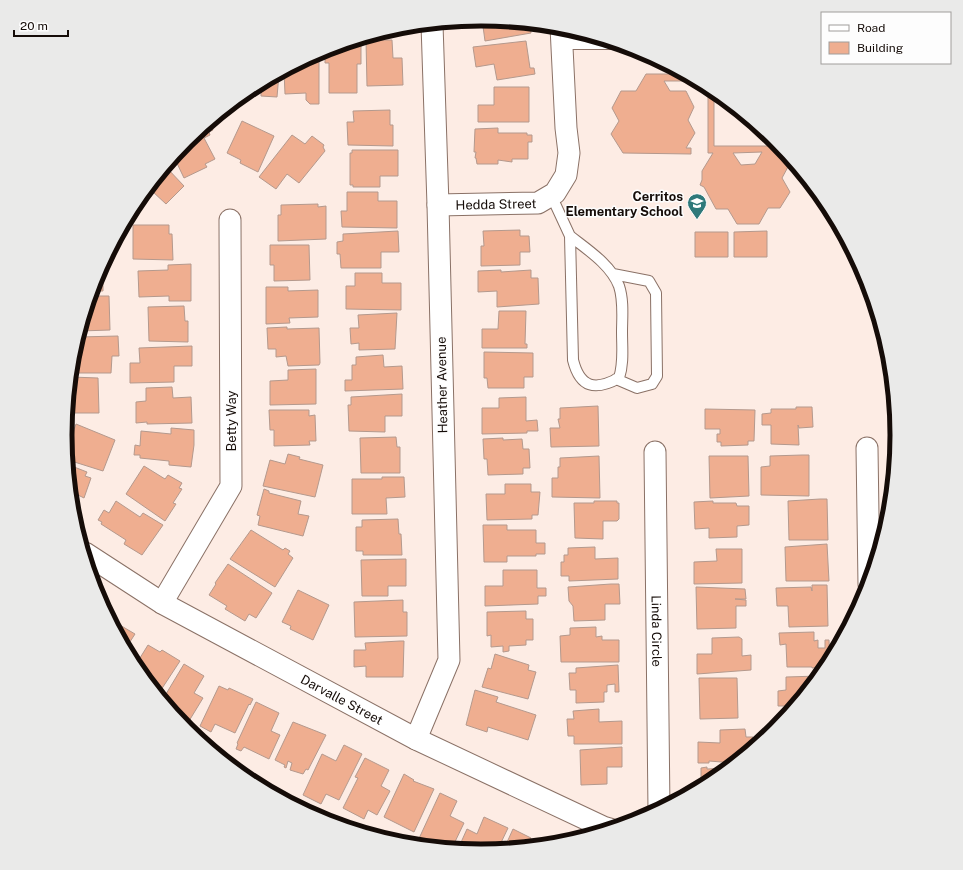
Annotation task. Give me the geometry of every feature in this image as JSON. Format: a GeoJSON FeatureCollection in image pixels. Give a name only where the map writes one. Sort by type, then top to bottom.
{"type":"FeatureCollection","features":[{"type":"Feature","properties":{"kind":"street","name":"Heather Avenue"},"geometry":{"type":"LineString","coordinates":[[416,739],[449,660],[432,29]]}},
{"type":"Feature","properties":{"kind":"street","name":"Hedda Street"},"geometry":{"type":"LineString","coordinates":[[438,205],[538,203],[555,193],[566,175],[570,153],[566,128],[562,36]]}},
{"type":"Feature","properties":{"kind":"street","name":"Betty Way"},"geometry":{"type":"LineString","coordinates":[[162,603],[231,486],[230,220]]}},
{"type":"Feature","properties":{"kind":"street"},"geometry":{"type":"LineString","coordinates":[[867,448],[869,567]]}},
{"type":"Feature","properties":{"kind":"street","name":"Linda Circle"},"geometry":{"type":"LineString","coordinates":[[655,452],[659,803]]}},
{"type":"Feature","properties":{"kind":"street","name":"Darvalle Street"},"geometry":{"type":"LineString","coordinates":[[91,558],[162,603],[416,739],[601,826]]}},
{"type":"Feature","properties":{"kind":"lane"},"geometry":{"type":"LineString","coordinates":[[562,36],[583,39]]}},
{"type":"Feature","properties":{"kind":"lane"},"geometry":{"type":"LineString","coordinates":[[551,195],[570,236],[573,360],[576,374],[583,382],[594,385],[608,384],[619,378],[622,368],[622,304],[619,287],[613,274],[597,257],[570,236]]}},
{"type":"Feature","properties":{"kind":"lane"},"geometry":{"type":"LineString","coordinates":[[613,274],[649,281],[656,293],[657,376],[652,384],[637,388],[616,379]]}},
{"type":"Feature","properties":{"kind":"building"},"geometry":{"type":"Polygon","coordinates":[[[483,26],[531,29],[531,33],[485,41],[483,26]]]}},
{"type":"Feature","properties":{"kind":"building"},"geometry":{"type":"Polygon","coordinates":[[[376,40],[392,40],[393,58],[402,58],[403,85],[367,86],[366,43],[376,40]]]}},
{"type":"Feature","properties":{"kind":"building"},"geometry":{"type":"Polygon","coordinates":[[[526,41],[530,68],[534,68],[535,74],[497,80],[494,64],[476,67],[473,47],[526,41]]]}},
{"type":"Feature","properties":{"kind":"building"},"geometry":{"type":"Polygon","coordinates":[[[361,45],[361,64],[357,64],[357,93],[329,93],[329,63],[325,63],[325,57],[361,45]]]}},
{"type":"Feature","properties":{"kind":"building"},"geometry":{"type":"Polygon","coordinates":[[[319,60],[319,104],[310,104],[306,100],[306,93],[285,94],[284,77],[319,60]]]}},
{"type":"Feature","properties":{"kind":"building"},"geometry":{"type":"Polygon","coordinates":[[[646,74],[673,74],[686,81],[664,81],[670,91],[686,91],[694,107],[688,120],[695,133],[686,148],[691,148],[691,154],[623,153],[611,134],[619,121],[612,108],[621,91],[636,91],[646,74]]]}},
{"type":"Feature","properties":{"kind":"building"},"geometry":{"type":"Polygon","coordinates":[[[278,80],[277,97],[261,96],[261,91],[278,80]]]}},
{"type":"Feature","properties":{"kind":"building"},"geometry":{"type":"Polygon","coordinates":[[[494,87],[529,87],[529,122],[478,122],[478,105],[494,105],[494,87]]]}},
{"type":"Feature","properties":{"kind":"building"},"geometry":{"type":"Polygon","coordinates":[[[708,94],[714,99],[714,146],[771,146],[789,165],[782,178],[790,192],[780,208],[768,208],[759,224],[737,224],[728,209],[716,209],[704,187],[700,185],[702,180],[702,171],[713,153],[708,153],[708,94]],[[762,152],[733,153],[741,165],[755,164],[762,152]]]}},
{"type":"Feature","properties":{"kind":"building"},"geometry":{"type":"Polygon","coordinates":[[[390,110],[390,125],[393,125],[393,146],[348,145],[347,122],[354,122],[353,111],[390,110]]]}},
{"type":"Feature","properties":{"kind":"building"},"geometry":{"type":"Polygon","coordinates":[[[242,121],[274,136],[258,172],[240,163],[241,160],[227,153],[242,121]]]}},
{"type":"Feature","properties":{"kind":"building"},"geometry":{"type":"Polygon","coordinates":[[[212,127],[213,130],[209,132],[210,135],[204,138],[215,159],[205,164],[207,167],[184,178],[177,162],[212,127]]]}},
{"type":"Feature","properties":{"kind":"building"},"geometry":{"type":"Polygon","coordinates":[[[498,128],[498,133],[527,133],[527,135],[532,135],[532,142],[528,142],[528,159],[512,159],[512,162],[498,160],[498,164],[477,164],[475,158],[476,152],[474,152],[475,129],[498,128]]]}},
{"type":"Feature","properties":{"kind":"building"},"geometry":{"type":"Polygon","coordinates":[[[292,135],[305,144],[312,136],[324,145],[323,147],[325,151],[299,183],[287,174],[276,189],[259,177],[292,135]]]}},
{"type":"Feature","properties":{"kind":"building"},"geometry":{"type":"Polygon","coordinates":[[[352,150],[398,150],[398,176],[380,176],[380,187],[353,187],[353,185],[350,185],[350,153],[352,153],[352,150]]]}},
{"type":"Feature","properties":{"kind":"building"},"geometry":{"type":"Polygon","coordinates":[[[169,171],[184,186],[166,204],[153,192],[169,171]]]}},
{"type":"Feature","properties":{"kind":"building"},"geometry":{"type":"Polygon","coordinates":[[[347,192],[378,192],[378,201],[397,201],[397,228],[342,227],[341,211],[347,211],[347,192]]]}},
{"type":"Feature","properties":{"kind":"building"},"geometry":{"type":"Polygon","coordinates":[[[318,204],[318,207],[326,206],[326,239],[278,241],[278,215],[281,215],[281,205],[318,204]]]}},
{"type":"Feature","properties":{"kind":"building"},"geometry":{"type":"Polygon","coordinates":[[[133,225],[169,225],[169,234],[172,234],[173,260],[133,259],[133,225]]]}},
{"type":"Feature","properties":{"kind":"building"},"geometry":{"type":"Polygon","coordinates":[[[520,230],[520,236],[529,236],[530,252],[520,252],[520,265],[481,266],[481,246],[484,246],[483,231],[520,230]]]}},
{"type":"Feature","properties":{"kind":"building"},"geometry":{"type":"Polygon","coordinates":[[[398,231],[399,252],[381,252],[381,268],[341,268],[340,254],[337,254],[337,242],[343,241],[343,234],[398,231]]]}},
{"type":"Feature","properties":{"kind":"building"},"geometry":{"type":"Polygon","coordinates":[[[767,231],[767,257],[734,257],[734,232],[767,231]]]}},
{"type":"Feature","properties":{"kind":"building"},"geometry":{"type":"Polygon","coordinates":[[[695,232],[728,232],[728,257],[695,257],[695,232]]]}},
{"type":"Feature","properties":{"kind":"building"},"geometry":{"type":"Polygon","coordinates":[[[270,245],[309,245],[310,280],[274,281],[274,265],[270,265],[270,245]]]}},
{"type":"Feature","properties":{"kind":"building"},"geometry":{"type":"Polygon","coordinates":[[[191,264],[191,301],[169,301],[169,296],[139,297],[138,271],[168,270],[168,265],[191,264]]]}},
{"type":"Feature","properties":{"kind":"building"},"geometry":{"type":"Polygon","coordinates":[[[501,270],[501,272],[531,270],[531,278],[538,278],[539,304],[497,307],[497,291],[478,292],[478,271],[501,270]]]}},
{"type":"Feature","properties":{"kind":"building"},"geometry":{"type":"Polygon","coordinates":[[[355,273],[382,273],[382,283],[401,283],[401,310],[346,309],[346,286],[355,286],[355,273]]]}},
{"type":"Feature","properties":{"kind":"building"},"geometry":{"type":"Polygon","coordinates":[[[103,281],[103,291],[99,291],[103,281]]]}},
{"type":"Feature","properties":{"kind":"building"},"geometry":{"type":"Polygon","coordinates":[[[266,287],[288,287],[288,291],[318,290],[318,317],[289,318],[290,323],[266,324],[266,287]]]}},
{"type":"Feature","properties":{"kind":"building"},"geometry":{"type":"Polygon","coordinates":[[[97,296],[109,296],[110,330],[86,331],[97,296]]]}},
{"type":"Feature","properties":{"kind":"building"},"geometry":{"type":"Polygon","coordinates":[[[184,306],[185,321],[188,321],[188,342],[149,341],[148,307],[184,306]]]}},
{"type":"Feature","properties":{"kind":"building"},"geometry":{"type":"Polygon","coordinates":[[[499,311],[526,311],[525,344],[527,344],[527,348],[482,348],[482,329],[498,329],[499,311]]]}},
{"type":"Feature","properties":{"kind":"building"},"geometry":{"type":"Polygon","coordinates":[[[397,313],[395,349],[359,350],[359,343],[351,344],[350,328],[359,328],[358,315],[397,313]]]}},
{"type":"Feature","properties":{"kind":"building"},"geometry":{"type":"Polygon","coordinates":[[[287,327],[287,329],[319,328],[319,365],[288,366],[286,356],[276,357],[276,349],[268,349],[267,328],[287,327]]]}},
{"type":"Feature","properties":{"kind":"building"},"geometry":{"type":"Polygon","coordinates":[[[118,336],[119,356],[112,356],[111,373],[77,373],[84,337],[118,336]]]}},
{"type":"Feature","properties":{"kind":"building"},"geometry":{"type":"Polygon","coordinates":[[[192,346],[192,366],[174,366],[174,382],[130,383],[130,363],[140,363],[139,348],[192,346]]]}},
{"type":"Feature","properties":{"kind":"building"},"geometry":{"type":"Polygon","coordinates":[[[484,352],[533,353],[533,377],[524,377],[524,388],[488,388],[487,378],[484,378],[484,352]]]}},
{"type":"Feature","properties":{"kind":"building"},"geometry":{"type":"Polygon","coordinates":[[[383,355],[384,367],[402,366],[403,389],[345,391],[345,380],[352,380],[352,365],[356,365],[356,357],[383,355]]]}},
{"type":"Feature","properties":{"kind":"building"},"geometry":{"type":"Polygon","coordinates":[[[316,369],[316,404],[270,405],[270,381],[288,380],[288,370],[316,369]]]}},
{"type":"Feature","properties":{"kind":"building"},"geometry":{"type":"Polygon","coordinates":[[[77,377],[98,378],[99,413],[73,413],[77,377]]]}},
{"type":"Feature","properties":{"kind":"building"},"geometry":{"type":"Polygon","coordinates":[[[172,387],[173,398],[191,397],[192,423],[136,423],[136,402],[146,401],[146,388],[172,387]]]}},
{"type":"Feature","properties":{"kind":"building"},"geometry":{"type":"Polygon","coordinates":[[[402,394],[402,416],[385,416],[385,432],[349,431],[348,405],[351,405],[351,397],[402,394]]]}},
{"type":"Feature","properties":{"kind":"building"},"geometry":{"type":"Polygon","coordinates":[[[526,397],[526,421],[537,420],[538,431],[527,431],[527,433],[482,434],[482,408],[499,408],[499,398],[526,397]]]}},
{"type":"Feature","properties":{"kind":"building"},"geometry":{"type":"Polygon","coordinates":[[[598,406],[599,446],[551,447],[550,428],[560,428],[558,419],[560,419],[560,408],[598,406]]]}},
{"type":"Feature","properties":{"kind":"building"},"geometry":{"type":"Polygon","coordinates":[[[796,407],[812,407],[813,427],[799,428],[798,425],[799,445],[771,444],[771,425],[762,425],[762,414],[771,413],[771,409],[796,409],[796,407]]]}},
{"type":"Feature","properties":{"kind":"building"},"geometry":{"type":"Polygon","coordinates":[[[705,409],[755,410],[754,441],[748,441],[748,445],[721,446],[721,442],[717,442],[717,434],[720,434],[720,429],[705,429],[705,409]]]}},
{"type":"Feature","properties":{"kind":"building"},"geometry":{"type":"Polygon","coordinates":[[[269,410],[309,410],[309,416],[315,415],[316,441],[309,441],[310,445],[274,446],[274,430],[270,430],[269,410]]]}},
{"type":"Feature","properties":{"kind":"building"},"geometry":{"type":"Polygon","coordinates":[[[76,424],[115,440],[103,471],[73,462],[72,435],[76,424]]]}},
{"type":"Feature","properties":{"kind":"building"},"geometry":{"type":"Polygon","coordinates":[[[171,428],[194,430],[194,445],[191,467],[169,465],[169,461],[140,458],[140,455],[134,455],[135,445],[140,446],[141,431],[171,434],[171,428]]]}},
{"type":"Feature","properties":{"kind":"building"},"geometry":{"type":"Polygon","coordinates":[[[396,437],[397,447],[400,447],[400,473],[361,473],[360,438],[396,437]]]}},
{"type":"Feature","properties":{"kind":"building"},"geometry":{"type":"Polygon","coordinates":[[[503,438],[503,440],[522,439],[523,449],[529,449],[530,468],[523,468],[523,474],[488,475],[487,459],[484,459],[483,439],[503,438]]]}},
{"type":"Feature","properties":{"kind":"building"},"geometry":{"type":"Polygon","coordinates":[[[288,454],[300,457],[299,459],[323,465],[315,497],[263,486],[270,460],[285,464],[288,454]]]}},
{"type":"Feature","properties":{"kind":"building"},"geometry":{"type":"Polygon","coordinates":[[[809,455],[809,496],[761,495],[761,467],[770,466],[770,456],[809,455]]]}},
{"type":"Feature","properties":{"kind":"building"},"geometry":{"type":"Polygon","coordinates":[[[599,456],[600,498],[552,497],[552,478],[558,478],[560,458],[599,456]]]}},
{"type":"Feature","properties":{"kind":"building"},"geometry":{"type":"Polygon","coordinates":[[[709,456],[748,456],[749,496],[710,498],[709,456]]]}},
{"type":"Feature","properties":{"kind":"building"},"geometry":{"type":"Polygon","coordinates":[[[144,466],[165,479],[168,475],[182,483],[179,488],[182,489],[173,503],[176,504],[165,521],[126,494],[144,466]]]}},
{"type":"Feature","properties":{"kind":"building"},"geometry":{"type":"Polygon","coordinates":[[[74,467],[87,472],[85,476],[91,478],[84,498],[78,495],[77,497],[74,467]]]}},
{"type":"Feature","properties":{"kind":"building"},"geometry":{"type":"Polygon","coordinates":[[[382,477],[404,477],[405,497],[386,498],[387,514],[352,514],[352,479],[382,479],[382,477]]]}},
{"type":"Feature","properties":{"kind":"building"},"geometry":{"type":"Polygon","coordinates":[[[505,484],[531,484],[531,492],[540,492],[538,515],[532,515],[532,519],[487,520],[486,494],[505,494],[505,484]]]}},
{"type":"Feature","properties":{"kind":"building"},"geometry":{"type":"Polygon","coordinates":[[[264,489],[269,491],[269,493],[301,501],[298,514],[309,516],[303,536],[258,525],[260,516],[257,515],[264,489]]]}},
{"type":"Feature","properties":{"kind":"building"},"geometry":{"type":"Polygon","coordinates":[[[827,499],[828,540],[789,540],[788,501],[827,499]]]}},
{"type":"Feature","properties":{"kind":"building"},"geometry":{"type":"Polygon","coordinates":[[[116,501],[140,517],[143,513],[163,525],[142,555],[124,544],[126,540],[101,524],[102,522],[98,520],[104,510],[109,513],[116,501]]]}},
{"type":"Feature","properties":{"kind":"building"},"geometry":{"type":"Polygon","coordinates":[[[594,501],[617,501],[617,503],[619,503],[619,519],[617,521],[603,521],[603,539],[575,538],[574,503],[594,503],[594,501]]]}},
{"type":"Feature","properties":{"kind":"building"},"geometry":{"type":"Polygon","coordinates":[[[713,501],[713,503],[736,503],[737,506],[749,506],[749,525],[737,526],[737,537],[709,538],[709,528],[695,529],[694,502],[713,501]]]}},
{"type":"Feature","properties":{"kind":"building"},"geometry":{"type":"Polygon","coordinates":[[[398,519],[399,534],[401,534],[402,555],[363,555],[363,551],[356,551],[356,527],[362,527],[362,520],[398,519]]]}},
{"type":"Feature","properties":{"kind":"building"},"geometry":{"type":"Polygon","coordinates":[[[483,525],[507,525],[507,530],[536,530],[536,543],[545,543],[545,554],[536,554],[536,556],[507,556],[507,562],[484,562],[483,525]]]}},
{"type":"Feature","properties":{"kind":"building"},"geometry":{"type":"Polygon","coordinates":[[[251,530],[283,550],[285,548],[290,551],[288,554],[293,558],[275,587],[230,559],[251,530]]]}},
{"type":"Feature","properties":{"kind":"building"},"geometry":{"type":"Polygon","coordinates":[[[827,544],[829,581],[786,581],[785,547],[827,544]]]}},
{"type":"Feature","properties":{"kind":"building"},"geometry":{"type":"Polygon","coordinates":[[[595,547],[595,559],[618,558],[618,579],[569,581],[569,576],[561,576],[561,562],[564,562],[564,555],[568,555],[568,548],[595,547]]]}},
{"type":"Feature","properties":{"kind":"building"},"geometry":{"type":"Polygon","coordinates":[[[716,549],[742,549],[742,583],[694,584],[694,562],[717,561],[716,549]]]}},
{"type":"Feature","properties":{"kind":"building"},"geometry":{"type":"Polygon","coordinates":[[[406,559],[406,586],[388,586],[388,596],[362,596],[361,560],[406,559]]]}},
{"type":"Feature","properties":{"kind":"building"},"geometry":{"type":"Polygon","coordinates":[[[228,564],[272,593],[256,618],[249,614],[245,621],[225,609],[227,606],[209,595],[228,564]]]}},
{"type":"Feature","properties":{"kind":"building"},"geometry":{"type":"Polygon","coordinates":[[[503,570],[537,570],[537,588],[546,588],[546,596],[538,596],[538,604],[485,606],[485,586],[503,586],[503,570]]]}},
{"type":"Feature","properties":{"kind":"building"},"geometry":{"type":"Polygon","coordinates":[[[619,584],[620,604],[605,604],[605,620],[574,621],[573,606],[569,601],[568,587],[619,584]]]}},
{"type":"Feature","properties":{"kind":"building"},"geometry":{"type":"Polygon","coordinates":[[[812,585],[827,585],[828,626],[789,627],[788,606],[777,606],[776,588],[811,587],[812,591],[812,585]]]}},
{"type":"Feature","properties":{"kind":"building"},"geometry":{"type":"Polygon","coordinates":[[[696,587],[745,589],[746,599],[735,599],[746,600],[746,606],[736,606],[736,628],[697,629],[696,587]]]}},
{"type":"Feature","properties":{"kind":"building"},"geometry":{"type":"Polygon","coordinates":[[[298,590],[329,605],[313,640],[290,629],[291,626],[282,622],[298,590]]]}},
{"type":"Feature","properties":{"kind":"building"},"geometry":{"type":"Polygon","coordinates":[[[403,600],[403,612],[407,612],[407,636],[355,637],[354,602],[403,600]]]}},
{"type":"Feature","properties":{"kind":"building"},"geometry":{"type":"Polygon","coordinates":[[[526,611],[526,619],[533,619],[533,640],[526,640],[526,645],[509,646],[509,651],[503,652],[503,646],[491,647],[491,635],[487,636],[487,612],[526,611]]]}},
{"type":"Feature","properties":{"kind":"building"},"geometry":{"type":"Polygon","coordinates":[[[120,625],[135,634],[129,643],[120,625]]]}},
{"type":"Feature","properties":{"kind":"building"},"geometry":{"type":"Polygon","coordinates":[[[596,627],[596,637],[602,636],[602,640],[619,640],[619,662],[561,662],[560,636],[570,635],[570,628],[596,627]]]}},
{"type":"Feature","properties":{"kind":"building"},"geometry":{"type":"Polygon","coordinates":[[[814,632],[814,641],[818,640],[818,648],[825,648],[825,640],[829,640],[829,650],[818,667],[787,667],[786,644],[780,645],[779,633],[814,632]]]}},
{"type":"Feature","properties":{"kind":"building"},"geometry":{"type":"Polygon","coordinates":[[[739,637],[742,639],[742,656],[751,655],[751,670],[697,674],[697,654],[712,654],[712,638],[739,637]]]}},
{"type":"Feature","properties":{"kind":"building"},"geometry":{"type":"Polygon","coordinates":[[[404,641],[403,677],[366,677],[366,666],[354,667],[354,650],[366,650],[365,643],[404,641]]]}},
{"type":"Feature","properties":{"kind":"building"},"geometry":{"type":"Polygon","coordinates":[[[148,645],[160,652],[162,650],[180,661],[161,689],[139,659],[148,645]]]}},
{"type":"Feature","properties":{"kind":"building"},"geometry":{"type":"Polygon","coordinates":[[[495,654],[529,665],[528,670],[536,672],[528,699],[482,687],[488,668],[491,669],[495,654]]]}},
{"type":"Feature","properties":{"kind":"building"},"geometry":{"type":"Polygon","coordinates":[[[184,664],[204,676],[194,693],[203,698],[189,721],[166,695],[184,664]]]}},
{"type":"Feature","properties":{"kind":"building"},"geometry":{"type":"Polygon","coordinates":[[[618,665],[619,692],[615,692],[615,684],[607,685],[607,692],[604,692],[604,702],[576,703],[576,690],[570,690],[569,673],[576,673],[576,668],[618,665]]]}},
{"type":"Feature","properties":{"kind":"building"},"geometry":{"type":"Polygon","coordinates":[[[812,676],[788,706],[778,706],[778,691],[786,690],[786,677],[812,676]]]}},
{"type":"Feature","properties":{"kind":"building"},"geometry":{"type":"Polygon","coordinates":[[[699,678],[737,678],[738,718],[700,719],[699,678]]]}},
{"type":"Feature","properties":{"kind":"building"},"geometry":{"type":"Polygon","coordinates":[[[219,686],[228,690],[229,688],[253,699],[235,733],[215,724],[211,732],[200,726],[219,686]]]}},
{"type":"Feature","properties":{"kind":"building"},"geometry":{"type":"Polygon","coordinates":[[[475,690],[498,697],[496,702],[536,715],[528,740],[488,727],[487,732],[466,725],[475,690]]]}},
{"type":"Feature","properties":{"kind":"building"},"geometry":{"type":"Polygon","coordinates":[[[256,702],[279,713],[271,731],[280,735],[269,759],[244,747],[241,751],[236,749],[237,743],[256,702]]]}},
{"type":"Feature","properties":{"kind":"building"},"geometry":{"type":"Polygon","coordinates":[[[599,709],[599,722],[622,721],[622,744],[574,744],[574,736],[568,736],[567,719],[574,719],[573,711],[599,709]]]}},
{"type":"Feature","properties":{"kind":"building"},"geometry":{"type":"Polygon","coordinates":[[[293,722],[326,735],[308,770],[306,769],[303,774],[290,770],[292,763],[288,761],[286,768],[284,767],[285,765],[275,760],[293,722]]]}},
{"type":"Feature","properties":{"kind":"building"},"geometry":{"type":"Polygon","coordinates":[[[745,729],[746,737],[753,737],[753,741],[726,762],[709,761],[709,763],[698,763],[698,742],[720,743],[720,730],[745,729]]]}},
{"type":"Feature","properties":{"kind":"building"},"geometry":{"type":"Polygon","coordinates":[[[344,745],[362,754],[339,800],[326,794],[321,804],[303,795],[322,754],[336,761],[344,745]]]}},
{"type":"Feature","properties":{"kind":"building"},"geometry":{"type":"Polygon","coordinates":[[[622,747],[622,767],[607,767],[607,784],[581,785],[580,750],[622,747]]]}},
{"type":"Feature","properties":{"kind":"building"},"geometry":{"type":"Polygon","coordinates":[[[365,758],[389,770],[381,786],[390,791],[377,815],[368,810],[364,819],[343,808],[358,778],[355,777],[365,758]]]}},
{"type":"Feature","properties":{"kind":"building"},"geometry":{"type":"Polygon","coordinates":[[[707,767],[707,769],[718,768],[701,780],[701,768],[707,767]]]}},
{"type":"Feature","properties":{"kind":"building"},"geometry":{"type":"Polygon","coordinates":[[[404,774],[414,780],[413,781],[434,789],[414,832],[384,817],[404,774]]]}},
{"type":"Feature","properties":{"kind":"building"},"geometry":{"type":"Polygon","coordinates":[[[440,793],[457,801],[450,816],[464,823],[454,843],[419,839],[440,793]]]}},
{"type":"Feature","properties":{"kind":"building"},"geometry":{"type":"Polygon","coordinates":[[[484,817],[508,828],[501,843],[461,843],[467,829],[477,834],[484,817]]]}},
{"type":"Feature","properties":{"kind":"building"},"geometry":{"type":"Polygon","coordinates":[[[513,829],[531,838],[530,840],[533,841],[508,843],[507,843],[513,829]]]}},
{"type":"Feature","properties":{"kind":"place","name":"Cerritos Elementary School"},"geometry":{"type":"Point","coordinates":[697,220]}}]}
